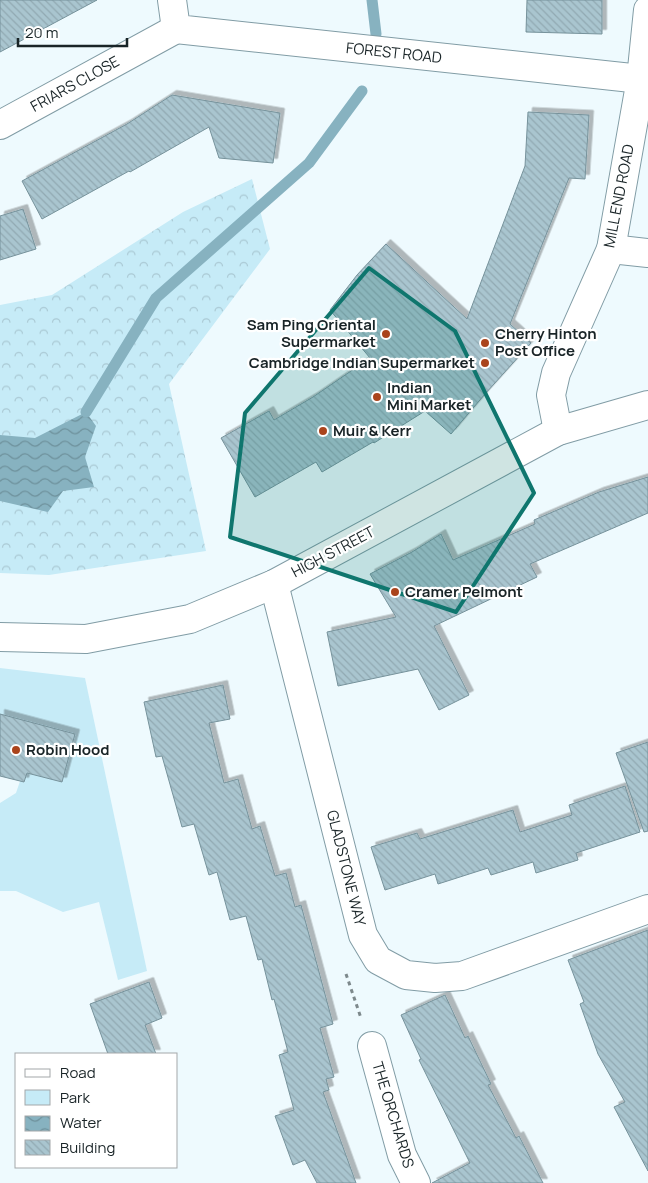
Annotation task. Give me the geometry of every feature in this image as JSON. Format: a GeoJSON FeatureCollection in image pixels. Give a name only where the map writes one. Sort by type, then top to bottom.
{"type":"FeatureCollection","features":[{"type":"Feature","properties":{"kind":"street"},"geometry":{"type":"LineString","coordinates":[[172,0],[176,30]]}},
{"type":"Feature","properties":{"kind":"street","name":"MILL END ROAD"},"geometry":{"type":"LineString","coordinates":[[558,431],[551,396],[556,373],[611,249],[641,79],[648,10]]}},
{"type":"Feature","properties":{"kind":"street","name":"FOREST ROAD"},"geometry":{"type":"LineString","coordinates":[[176,30],[641,79]]}},
{"type":"Feature","properties":{"kind":"street","name":"FRIARS CLOSE"},"geometry":{"type":"LineString","coordinates":[[0,125],[176,30]]}},
{"type":"Feature","properties":{"kind":"street"},"geometry":{"type":"LineString","coordinates":[[611,249],[648,253]]}},
{"type":"Feature","properties":{"kind":"street","name":"HIGH STREET"},"geometry":{"type":"LineString","coordinates":[[0,637],[86,639],[190,620],[274,584],[558,431],[648,405]]}},
{"type":"Feature","properties":{"kind":"street","name":"GLADSTONE WAY"},"geometry":{"type":"LineString","coordinates":[[274,584],[363,935],[378,960],[406,975],[435,978],[462,976],[648,909]]}},
{"type":"Feature","properties":{"kind":"street","name":"THE ORCHARDS"},"geometry":{"type":"LineString","coordinates":[[372,1046],[402,1155],[416,1183]]}},
{"type":"Feature","properties":{"kind":"path"},"geometry":{"type":"LineString","coordinates":[[363,935],[341,960],[372,1046]]}},
{"type":"Feature","properties":{"kind":"highlighted area"},"geometry":{"type":"Polygon","coordinates":[[[369,268],[455,331],[534,493],[456,612],[230,537],[245,413],[369,268]]]}},
{"type":"Feature","properties":{"kind":"green space"},"geometry":{"type":"Polygon","coordinates":[[[252,179],[270,249],[169,384],[206,551],[49,575],[0,573],[0,305],[52,295],[183,212],[252,179]]]}},
{"type":"Feature","properties":{"kind":"green space"},"geometry":{"type":"Polygon","coordinates":[[[0,668],[85,678],[147,971],[118,980],[99,902],[63,912],[16,891],[0,891],[0,803],[16,793],[39,725],[0,714],[0,668]]]}},
{"type":"Feature","properties":{"kind":"water"},"geometry":{"type":"Polygon","coordinates":[[[86,412],[96,426],[85,457],[94,487],[63,491],[48,512],[0,501],[0,435],[35,438],[86,412]]]}},
{"type":"Feature","properties":{"kind":"building"},"geometry":{"type":"Polygon","coordinates":[[[0,0],[97,0],[0,52],[0,0]]]}},
{"type":"Feature","properties":{"kind":"building"},"geometry":{"type":"Polygon","coordinates":[[[527,0],[602,0],[602,34],[526,32],[527,0]]]}},
{"type":"Feature","properties":{"kind":"building"},"geometry":{"type":"Polygon","coordinates":[[[172,95],[280,113],[273,163],[219,158],[209,127],[42,219],[22,181],[127,124],[172,95]]]}},
{"type":"Feature","properties":{"kind":"building"},"geometry":{"type":"Polygon","coordinates":[[[528,112],[589,115],[585,179],[569,178],[510,324],[531,343],[451,434],[425,411],[374,443],[322,472],[316,462],[255,497],[221,438],[269,411],[274,420],[313,397],[370,358],[330,310],[357,275],[386,244],[467,319],[525,166],[528,112]]]}},
{"type":"Feature","properties":{"kind":"building"},"geometry":{"type":"Polygon","coordinates":[[[23,209],[36,249],[0,260],[0,216],[23,209]]]}},
{"type":"Feature","properties":{"kind":"building"},"geometry":{"type":"Polygon","coordinates":[[[648,477],[648,513],[530,564],[537,577],[434,626],[469,695],[439,710],[418,669],[338,686],[327,632],[396,617],[370,574],[441,534],[453,560],[535,524],[534,520],[599,492],[648,477]]]}},
{"type":"Feature","properties":{"kind":"building"},"geometry":{"type":"Polygon","coordinates":[[[223,685],[230,719],[209,723],[224,783],[238,779],[252,829],[260,826],[275,876],[286,873],[295,907],[301,905],[333,1024],[320,1028],[334,1077],[326,1079],[329,1090],[323,1092],[356,1183],[317,1183],[305,1160],[293,1165],[275,1116],[294,1110],[279,1055],[288,1052],[262,959],[258,960],[246,916],[230,920],[217,872],[209,875],[194,824],[182,827],[162,756],[156,757],[144,702],[223,685]]]}},
{"type":"Feature","properties":{"kind":"building"},"geometry":{"type":"Polygon","coordinates":[[[0,714],[75,734],[62,782],[27,773],[24,782],[0,776],[0,714]]]}},
{"type":"Feature","properties":{"kind":"building"},"geometry":{"type":"Polygon","coordinates":[[[648,742],[648,831],[644,832],[616,753],[648,742]]]}},
{"type":"Feature","properties":{"kind":"building"},"geometry":{"type":"Polygon","coordinates":[[[625,786],[640,832],[576,853],[578,860],[536,873],[533,862],[491,875],[488,868],[438,884],[435,874],[385,890],[371,847],[417,833],[420,839],[513,810],[520,832],[572,815],[569,805],[625,786]]]}},
{"type":"Feature","properties":{"kind":"building"},"geometry":{"type":"Polygon","coordinates":[[[648,930],[648,1171],[614,1107],[625,1102],[598,1054],[580,1004],[584,1002],[568,960],[648,930]]]}},
{"type":"Feature","properties":{"kind":"building"},"geometry":{"type":"Polygon","coordinates":[[[149,982],[162,1018],[145,1025],[156,1053],[108,1053],[90,1004],[149,982]]]}},
{"type":"Feature","properties":{"kind":"building"},"geometry":{"type":"Polygon","coordinates":[[[445,995],[465,1038],[468,1036],[491,1084],[488,1085],[516,1138],[519,1136],[543,1183],[432,1183],[470,1163],[419,1060],[421,1059],[401,1015],[445,995]]]}},
{"type":"Feature","properties":{"kind":"waterway"},"geometry":{"type":"LineString","coordinates":[[372,0],[376,34]]}},
{"type":"Feature","properties":{"kind":"waterway"},"geometry":{"type":"LineString","coordinates":[[86,412],[156,298],[309,163],[362,91]]}},
{"type":"Feature","properties":{"kind":"place","name":"Sam Ping Oriental Supermarket"},"geometry":{"type":"Point","coordinates":[386,334]}},
{"type":"Feature","properties":{"kind":"place","name":"Cherry Hinton Post Office"},"geometry":{"type":"Point","coordinates":[485,343]}},
{"type":"Feature","properties":{"kind":"place","name":"Cambridge Indian Supermarket"},"geometry":{"type":"Point","coordinates":[485,363]}},
{"type":"Feature","properties":{"kind":"place","name":"Indian Mini Market"},"geometry":{"type":"Point","coordinates":[377,397]}},
{"type":"Feature","properties":{"kind":"place","name":"Muir & Kerr"},"geometry":{"type":"Point","coordinates":[323,431]}},
{"type":"Feature","properties":{"kind":"place","name":"Cramer Pelmont"},"geometry":{"type":"Point","coordinates":[395,592]}},
{"type":"Feature","properties":{"kind":"place","name":"Robin Hood"},"geometry":{"type":"Point","coordinates":[16,750]}}]}
